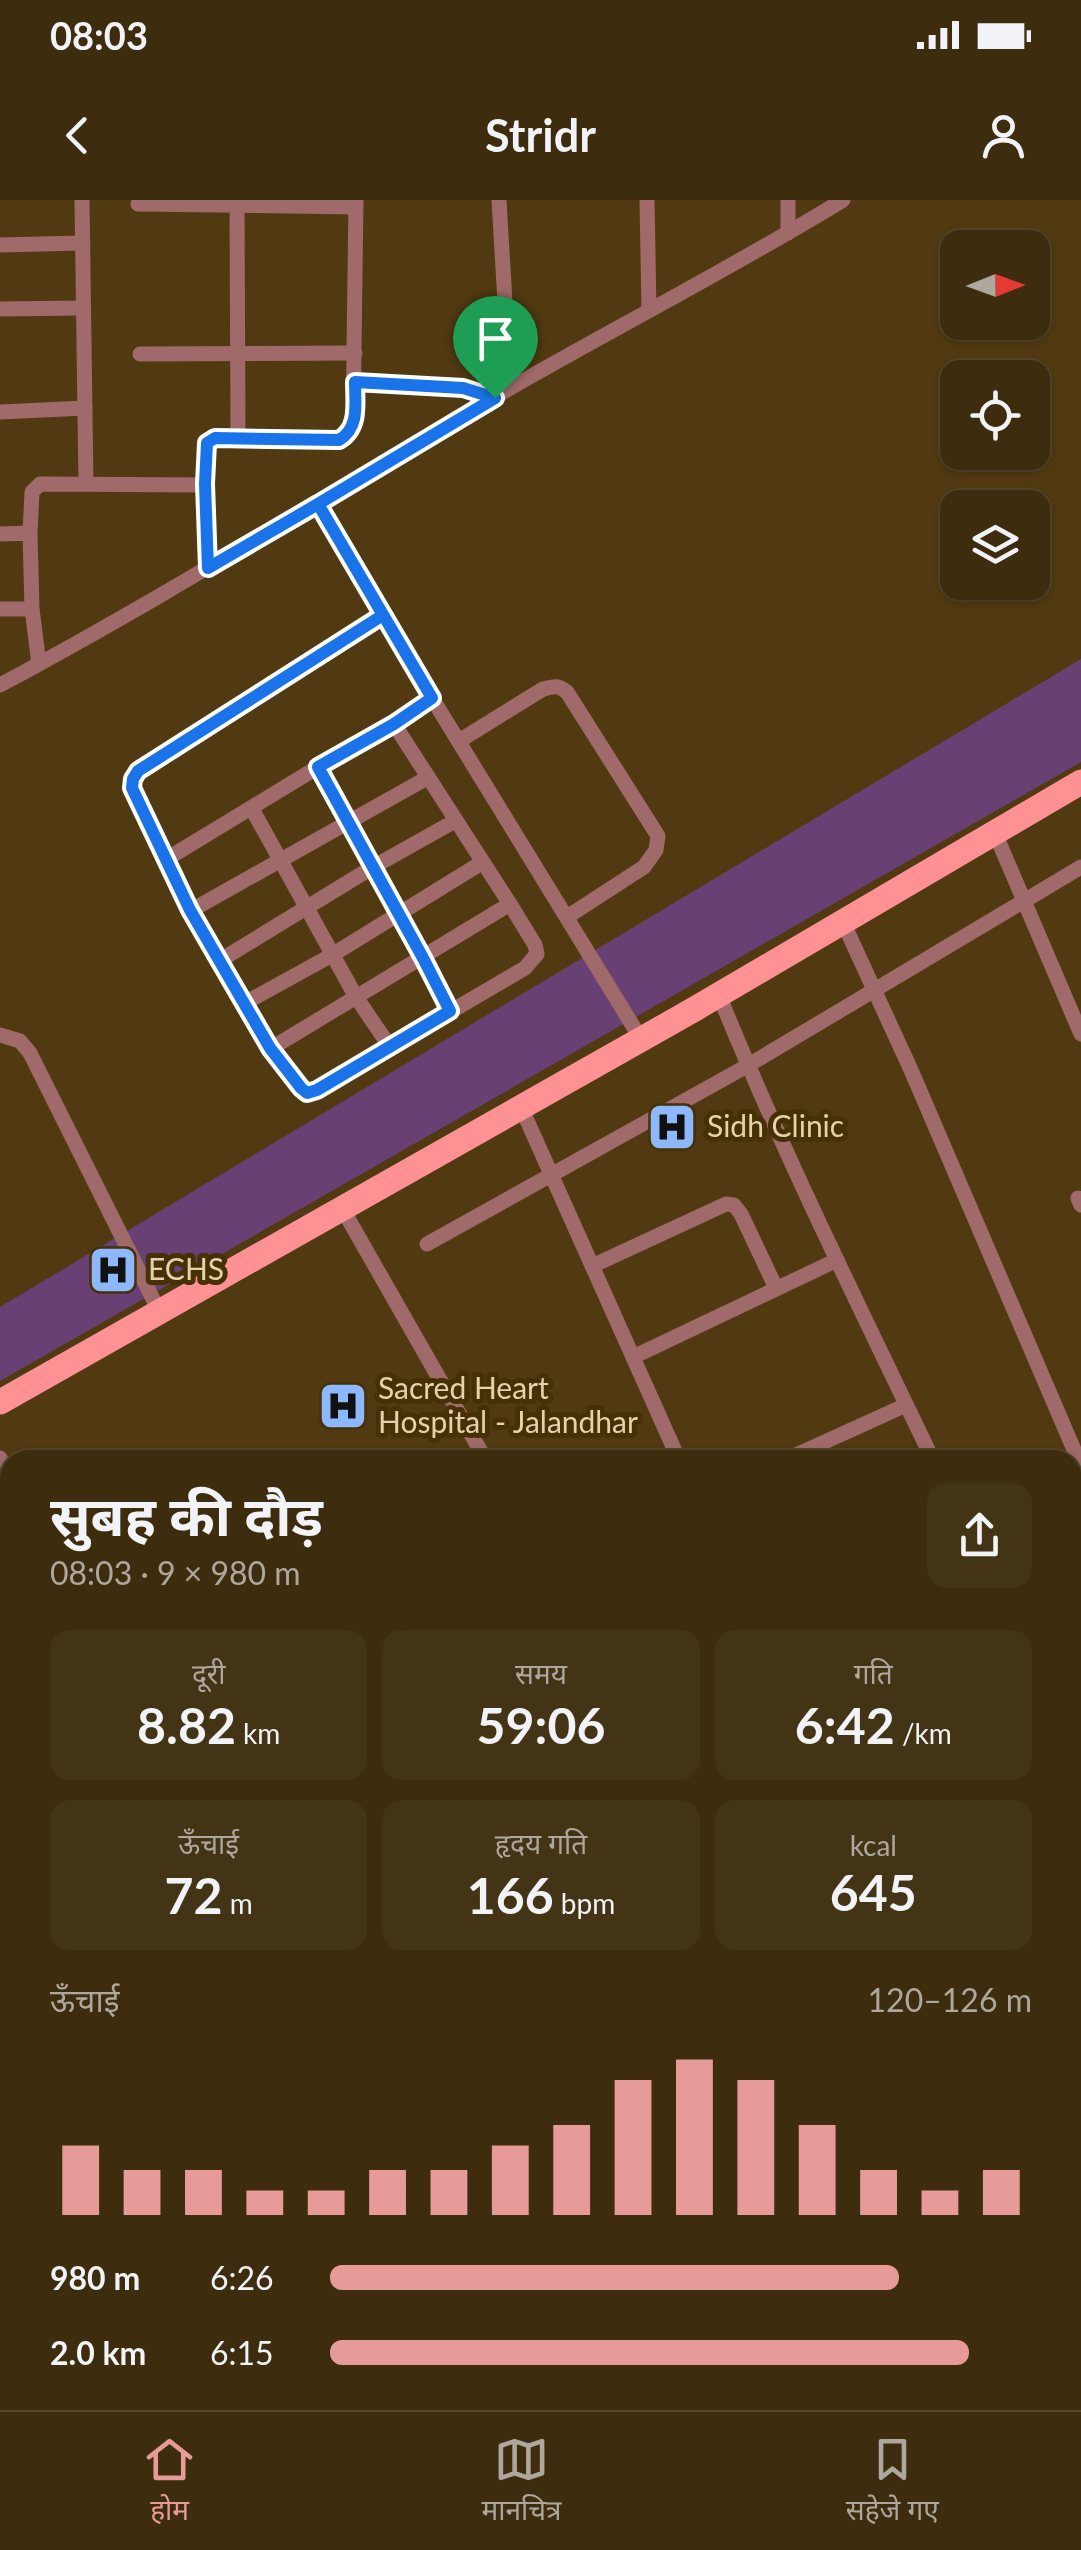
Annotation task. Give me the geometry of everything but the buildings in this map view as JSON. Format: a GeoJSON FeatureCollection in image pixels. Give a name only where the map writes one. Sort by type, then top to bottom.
{"type":"FeatureCollection","features":[{"type":"Feature","properties":{"kind":"main road"},"geometry":{"type":"LineString","coordinates":[[0,1402],[719,995],[1081,782]]}},
{"type":"Feature","properties":{"kind":"street"},"geometry":{"type":"LineString","coordinates":[[82,200],[86,484]]}},
{"type":"Feature","properties":{"kind":"street"},"geometry":{"type":"LineString","coordinates":[[499,200],[510,388]]}},
{"type":"Feature","properties":{"kind":"street"},"geometry":{"type":"LineString","coordinates":[[647,200],[649,310]]}},
{"type":"Feature","properties":{"kind":"street"},"geometry":{"type":"LineString","coordinates":[[788,200],[788,233]]}},
{"type":"Feature","properties":{"kind":"street"},"geometry":{"type":"LineString","coordinates":[[0,685],[318,504],[510,388],[843,200]]}},
{"type":"Feature","properties":{"kind":"street"},"geometry":{"type":"LineString","coordinates":[[237,203],[238,437]]}},
{"type":"Feature","properties":{"kind":"street"},"geometry":{"type":"LineString","coordinates":[[138,204],[356,203],[353,426],[339,440],[209,440],[205,484],[208,568]]}},
{"type":"Feature","properties":{"kind":"street"},"geometry":{"type":"LineString","coordinates":[[0,246],[83,243]]}},
{"type":"Feature","properties":{"kind":"street"},"geometry":{"type":"LineString","coordinates":[[0,309],[84,308]]}},
{"type":"Feature","properties":{"kind":"street"},"geometry":{"type":"LineString","coordinates":[[140,354],[355,352]]}},
{"type":"Feature","properties":{"kind":"street"},"geometry":{"type":"LineString","coordinates":[[355,382],[463,388],[495,398]]}},
{"type":"Feature","properties":{"kind":"street"},"geometry":{"type":"LineString","coordinates":[[0,412],[85,408]]}},
{"type":"Feature","properties":{"kind":"street"},"geometry":{"type":"LineString","coordinates":[[38,664],[30,533],[35,488],[48,483],[205,484]]}},
{"type":"Feature","properties":{"kind":"street"},"geometry":{"type":"LineString","coordinates":[[318,504],[642,1039]]}},
{"type":"Feature","properties":{"kind":"street"},"geometry":{"type":"LineString","coordinates":[[0,534],[30,533]]}},
{"type":"Feature","properties":{"kind":"street"},"geometry":{"type":"LineString","coordinates":[[0,609],[32,609]]}},
{"type":"Feature","properties":{"kind":"street"},"geometry":{"type":"LineString","coordinates":[[383,615],[138,771],[133,779],[132,788],[190,910],[270,1048],[307,1093],[525,968],[537,954],[510,904],[394,724]]}},
{"type":"Feature","properties":{"kind":"street"},"geometry":{"type":"LineString","coordinates":[[459,741],[544,690],[561,688],[658,836],[656,850],[644,866],[568,917]]}},
{"type":"Feature","properties":{"kind":"street"},"geometry":{"type":"LineString","coordinates":[[164,860],[432,698]]}},
{"type":"Feature","properties":{"kind":"street"},"geometry":{"type":"LineString","coordinates":[[318,767],[450,1011]]}},
{"type":"Feature","properties":{"kind":"street"},"geometry":{"type":"LineString","coordinates":[[190,910],[427,778]]}},
{"type":"Feature","properties":{"kind":"street"},"geometry":{"type":"LineString","coordinates":[[252,809],[356,998],[390,1047]]}},
{"type":"Feature","properties":{"kind":"street"},"geometry":{"type":"LineString","coordinates":[[219,961],[455,821]]}},
{"type":"Feature","properties":{"kind":"street"},"geometry":{"type":"LineString","coordinates":[[995,833],[1081,1034]]}},
{"type":"Feature","properties":{"kind":"street"},"geometry":{"type":"LineString","coordinates":[[246,1003],[483,862]]}},
{"type":"Feature","properties":{"kind":"street"},"geometry":{"type":"LineString","coordinates":[[427,1244],[748,1066],[1081,867]]}},
{"type":"Feature","properties":{"kind":"street"},"geometry":{"type":"LineString","coordinates":[[270,1048],[510,904]]}},
{"type":"Feature","properties":{"kind":"street"},"geometry":{"type":"LineString","coordinates":[[843,922],[1074,1450]]}},
{"type":"Feature","properties":{"kind":"street"},"geometry":{"type":"LineString","coordinates":[[719,995],[837,1260],[928,1450]]}},
{"type":"Feature","properties":{"kind":"street"},"geometry":{"type":"LineString","coordinates":[[0,1035],[20,1042],[30,1053],[159,1311]]}},
{"type":"Feature","properties":{"kind":"street"},"geometry":{"type":"LineString","coordinates":[[522,1106],[675,1450]]}},
{"type":"Feature","properties":{"kind":"street"},"geometry":{"type":"LineString","coordinates":[[592,1266],[726,1204],[734,1205],[741,1214],[776,1288]]}},
{"type":"Feature","properties":{"kind":"street"},"geometry":{"type":"LineString","coordinates":[[342,1208],[480,1450]]}},
{"type":"Feature","properties":{"kind":"street"},"geometry":{"type":"LineString","coordinates":[[633,1357],[837,1260]]}},
{"type":"Feature","properties":{"kind":"street"},"geometry":{"type":"LineString","coordinates":[[807,1450],[906,1405]]}},
{"type":"Feature","properties":{"kind":"shaded area"},"geometry":{"type":"Polygon","coordinates":[[[1081,659],[1081,762],[0,1381],[0,1307],[1081,659]]]}},
{"type":"Feature","properties":{"kind":"place","name":"Sidh Clinic"},"geometry":{"type":"Point","coordinates":[672,1127]}},
{"type":"Feature","properties":{"kind":"place","name":"ECHS"},"geometry":{"type":"Point","coordinates":[113,1270]}},
{"type":"Feature","properties":{"kind":"place","name":"Sacred Heart Hospital - Jalandhar"},"geometry":{"type":"Point","coordinates":[343,1406]}},
{"type":"Feature","properties":{"kind":"route"},"geometry":{"type":"LineString","coordinates":[[495,398],[318,504],[432,698],[318,767],[450,1011],[307,1093],[270,1048],[190,910],[134,796],[133,779],[138,771],[383,615],[318,504],[208,568],[207,443],[215,438],[238,437],[339,440],[353,426],[355,382],[463,388],[495,398]]}}]}
